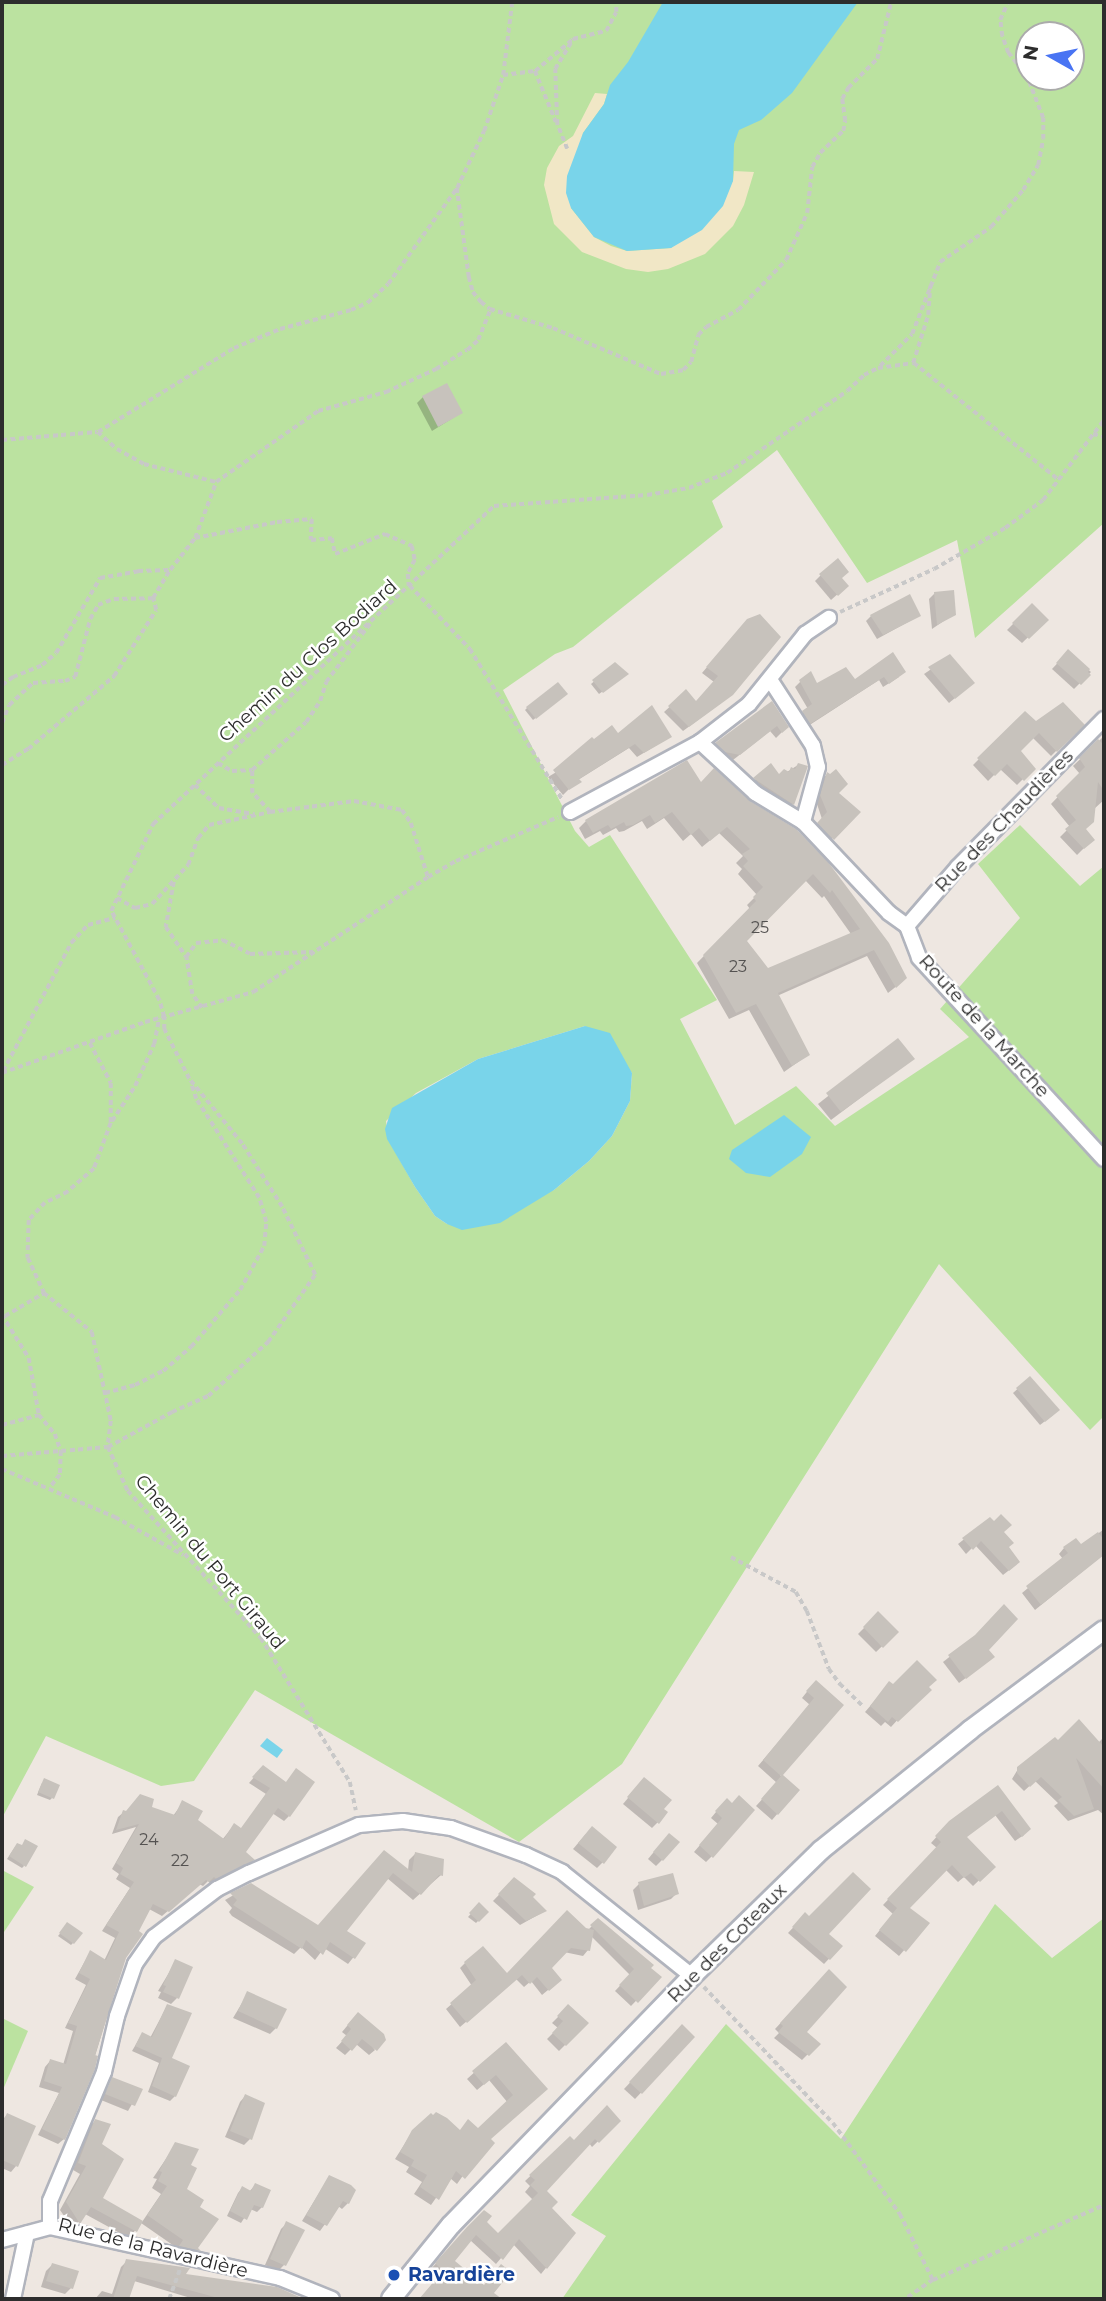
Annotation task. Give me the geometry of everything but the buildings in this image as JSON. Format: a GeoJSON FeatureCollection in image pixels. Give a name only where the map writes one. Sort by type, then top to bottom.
{"type":"FeatureCollection","features":[{"type":"Feature","properties":{"kind":"street"},"geometry":{"type":"LineString","coordinates":[[569,812],[700,741],[749,704],[771,681],[805,634],[829,618]]}},
{"type":"Feature","properties":{"kind":"street"},"geometry":{"type":"LineString","coordinates":[[771,681],[813,746],[818,767],[803,822]]}},
{"type":"Feature","properties":{"kind":"street","name":"Rue des Chaudières"},"geometry":{"type":"LineString","coordinates":[[907,926],[958,867],[1104,719]]}},
{"type":"Feature","properties":{"kind":"street","name":"Route de la Marche"},"geometry":{"type":"LineString","coordinates":[[700,741],[755,793],[803,822],[889,913],[907,926],[919,958],[1104,1159]]}},
{"type":"Feature","properties":{"kind":"street","name":"Rue des Coteaux"},"geometry":{"type":"LineString","coordinates":[[391,2299],[451,2225],[692,1976],[821,1850],[978,1724],[1104,1630]]}},
{"type":"Feature","properties":{"kind":"street","name":"Rue de la Ravardière"},"geometry":{"type":"LineString","coordinates":[[332,2299],[280,2278],[50,2227],[50,2201],[104,2072],[117,2016],[135,1964],[155,1937],[217,1889],[359,1825],[403,1821],[452,1828],[526,1855],[562,1872],[692,1976]]}},
{"type":"Feature","properties":{"kind":"street"},"geometry":{"type":"LineString","coordinates":[[2,2240],[50,2227]]}},
{"type":"Feature","properties":{"kind":"street"},"geometry":{"type":"LineString","coordinates":[[13,2299],[27,2234]]}},
{"type":"Feature","properties":{"kind":"path"},"geometry":{"type":"LineString","coordinates":[[2,440],[98,432],[234,348],[280,329],[367,303],[388,284],[417,248],[457,188],[484,131],[503,75],[512,2]]}},
{"type":"Feature","properties":{"kind":"path"},"geometry":{"type":"LineString","coordinates":[[503,75],[535,71],[573,39],[606,31],[616,12],[615,2]]}},
{"type":"Feature","properties":{"kind":"path"},"geometry":{"type":"LineString","coordinates":[[457,188],[473,292],[490,309],[553,328],[661,374],[683,370],[691,362],[698,335],[706,327],[738,310],[786,260],[807,213],[812,167],[820,153],[843,131],[845,121],[842,99],[848,88],[877,59],[891,2]]}},
{"type":"Feature","properties":{"kind":"path"},"geometry":{"type":"LineString","coordinates":[[410,586],[494,506],[647,495],[689,488],[727,473],[878,368],[912,334],[940,262],[992,227],[1023,190],[1038,165],[1043,118],[1027,77],[1008,53],[1002,36],[1000,20],[1008,2]]}},
{"type":"Feature","properties":{"kind":"path"},"geometry":{"type":"LineString","coordinates":[[557,124],[555,69],[573,39]]}},
{"type":"Feature","properties":{"kind":"path"},"geometry":{"type":"LineString","coordinates":[[535,71],[566,149]]}},
{"type":"Feature","properties":{"kind":"path"},"geometry":{"type":"LineString","coordinates":[[913,363],[928,315],[931,280]]}},
{"type":"Feature","properties":{"kind":"path"},"geometry":{"type":"LineString","coordinates":[[2,765],[28,749],[114,676],[156,610],[153,598],[170,570],[195,538],[216,482],[318,411],[386,392],[436,369],[467,350],[478,340],[490,309]]}},
{"type":"Feature","properties":{"kind":"path"},"geometry":{"type":"LineString","coordinates":[[878,368],[913,363],[1059,480]]}},
{"type":"Feature","properties":{"kind":"path"},"geometry":{"type":"LineString","coordinates":[[829,618],[853,603],[933,569],[1005,528],[1043,500],[1104,420]]}},
{"type":"Feature","properties":{"kind":"path"},"geometry":{"type":"LineString","coordinates":[[98,432],[117,449],[144,464],[216,482]]}},
{"type":"Feature","properties":{"kind":"path"},"geometry":{"type":"LineString","coordinates":[[1093,434],[1104,437]]}},
{"type":"Feature","properties":{"kind":"path"},"geometry":{"type":"LineString","coordinates":[[195,538],[277,522],[312,519],[312,540],[332,538],[335,554],[385,534],[412,546],[415,560],[408,574],[410,586]]}},
{"type":"Feature","properties":{"kind":"path"},"geometry":{"type":"LineString","coordinates":[[2,685],[13,677],[42,665],[56,653],[100,578],[138,571],[170,570]]}},
{"type":"Feature","properties":{"kind":"path","name":"Chemin du Clos Bodiard"},"geometry":{"type":"LineString","coordinates":[[115,918],[111,911],[153,824],[378,612],[410,586],[470,649],[569,812]]}},
{"type":"Feature","properties":{"kind":"path"},"geometry":{"type":"LineString","coordinates":[[2,723],[9,705],[33,683],[65,681],[75,677],[90,619],[98,605],[114,599],[153,598]]}},
{"type":"Feature","properties":{"kind":"path"},"geometry":{"type":"LineString","coordinates":[[218,763],[232,771],[252,769],[306,722],[320,701],[326,682],[378,612]]}},
{"type":"Feature","properties":{"kind":"path"},"geometry":{"type":"LineString","coordinates":[[252,769],[252,793],[270,812]]}},
{"type":"Feature","properties":{"kind":"path"},"geometry":{"type":"LineString","coordinates":[[194,785],[219,808],[256,814]]}},
{"type":"Feature","properties":{"kind":"path"},"geometry":{"type":"LineString","coordinates":[[117,898],[135,908],[152,904],[188,865],[198,838],[209,825],[256,814],[354,801],[402,810],[411,823],[428,877]]}},
{"type":"Feature","properties":{"kind":"path"},"geometry":{"type":"LineString","coordinates":[[2,1072],[159,1018],[253,992],[456,861],[569,812]]}},
{"type":"Feature","properties":{"kind":"path"},"geometry":{"type":"LineString","coordinates":[[174,881],[166,927],[186,957],[191,993],[202,1008]]}},
{"type":"Feature","properties":{"kind":"path"},"geometry":{"type":"LineString","coordinates":[[2,1072],[71,943],[88,925],[115,918],[159,1000],[164,1017],[164,1030],[196,1099],[259,1198],[266,1222],[264,1247],[240,1290],[191,1346],[163,1371],[135,1385],[105,1393]]}},
{"type":"Feature","properties":{"kind":"path"},"geometry":{"type":"LineString","coordinates":[[186,957],[196,943],[223,940],[250,954],[315,952]]}},
{"type":"Feature","properties":{"kind":"path"},"geometry":{"type":"LineString","coordinates":[[108,1447],[111,1421],[92,1332],[44,1293],[28,1258],[29,1220],[45,1203],[68,1192],[94,1169],[111,1123],[135,1086],[154,1044],[159,1018]]}},
{"type":"Feature","properties":{"kind":"path"},"geometry":{"type":"LineString","coordinates":[[90,1043],[111,1083],[111,1123]]}},
{"type":"Feature","properties":{"kind":"path"},"geometry":{"type":"LineString","coordinates":[[2,1456],[108,1447],[172,1412],[208,1396],[268,1342],[315,1275],[282,1207],[242,1144],[189,1079]]}},
{"type":"Feature","properties":{"kind":"path"},"geometry":{"type":"LineString","coordinates":[[44,1293],[4,1315],[29,1358],[39,1415],[55,1434],[61,1451],[60,1475],[50,1488]]}},
{"type":"Feature","properties":{"kind":"path"},"geometry":{"type":"LineString","coordinates":[[2,1424],[39,1415]]}},
{"type":"Feature","properties":{"kind":"path","name":"Chemin du Port Giraud"},"geometry":{"type":"LineString","coordinates":[[108,1447],[128,1491],[261,1638],[351,1782],[359,1825]]}},
{"type":"Feature","properties":{"kind":"path"},"geometry":{"type":"LineString","coordinates":[[2,1468],[115,1517],[188,1558]]}},
{"type":"Feature","properties":{"kind":"path"},"geometry":{"type":"LineString","coordinates":[[731,1557],[796,1592],[807,1611],[829,1669],[839,1684],[863,1706]]}},
{"type":"Feature","properties":{"kind":"path"},"geometry":{"type":"LineString","coordinates":[[692,1976],[834,2123],[900,2214],[933,2280]]}},
{"type":"Feature","properties":{"kind":"path"},"geometry":{"type":"LineString","coordinates":[[906,2299],[933,2280],[1104,2205]]}},
{"type":"Feature","properties":{"kind":"path"},"geometry":{"type":"LineString","coordinates":[[169,2299],[184,2257]]}},
{"type":"Feature","properties":{"kind":"green space"},"geometry":{"type":"Polygon","coordinates":[[[2,2],[1104,2],[1104,523],[975,638],[957,540],[867,583],[777,450],[712,501],[723,527],[573,647],[555,654],[503,690],[575,831],[589,847],[610,835],[717,1000],[680,1019],[735,1125],[796,1086],[835,1126],[969,1037],[940,1009],[1020,918],[978,864],[1020,825],[1080,886],[1104,866],[1104,1416],[1090,1430],[939,1264],[622,1764],[519,1842],[255,1690],[194,1781],[161,1786],[46,1736],[2,1818],[2,2]],[[585,1026],[478,1059],[416,1093],[386,1121],[388,1139],[435,1216],[447,1224],[554,1190],[589,1161],[612,1136],[630,1101],[632,1073],[585,1026]]]}},
{"type":"Feature","properties":{"kind":"green space"},"geometry":{"type":"Polygon","coordinates":[[[2,1870],[34,1887],[2,1935],[2,1870]]]}},
{"type":"Feature","properties":{"kind":"green space"},"geometry":{"type":"Polygon","coordinates":[[[995,1904],[1052,1958],[1104,1918],[1104,2299],[562,2299],[606,2236],[571,2215],[726,2024],[841,2139],[995,1904]]]}},
{"type":"Feature","properties":{"kind":"green space"},"geometry":{"type":"Polygon","coordinates":[[[2,2018],[28,2031],[2,2092],[2,2018]]]}},
{"type":"Feature","properties":{"kind":"sand"},"geometry":{"type":"Polygon","coordinates":[[[595,93],[607,94],[604,104],[583,133],[571,208],[594,237],[611,246],[627,251],[671,248],[733,181],[734,171],[754,172],[744,205],[733,226],[705,254],[668,269],[648,272],[626,269],[582,252],[554,224],[544,185],[547,168],[559,146],[573,136],[595,93]]]}},
{"type":"Feature","properties":{"kind":"water"},"geometry":{"type":"Polygon","coordinates":[[[663,2],[858,2],[792,93],[761,120],[739,130],[734,144],[733,181],[723,206],[702,230],[671,248],[627,251],[594,237],[571,208],[566,193],[567,176],[583,133],[604,104],[610,85],[628,62],[663,2]]]}},
{"type":"Feature","properties":{"kind":"water"},"geometry":{"type":"Polygon","coordinates":[[[585,1026],[610,1033],[632,1073],[630,1101],[612,1136],[589,1161],[554,1190],[500,1223],[462,1230],[435,1216],[387,1139],[385,1129],[392,1108],[478,1059],[585,1026]]]}},
{"type":"Feature","properties":{"kind":"water"},"geometry":{"type":"Polygon","coordinates":[[[784,1115],[811,1137],[802,1154],[770,1177],[746,1173],[729,1159],[732,1150],[784,1115]]]}},
{"type":"Feature","properties":{"kind":"water"},"geometry":{"type":"Polygon","coordinates":[[[267,1738],[283,1750],[277,1758],[260,1746],[267,1738]]]}},
{"type":"Feature","properties":{"kind":"place","name":"Ravardière"},"geometry":{"type":"Point","coordinates":[394,2275]}}]}
